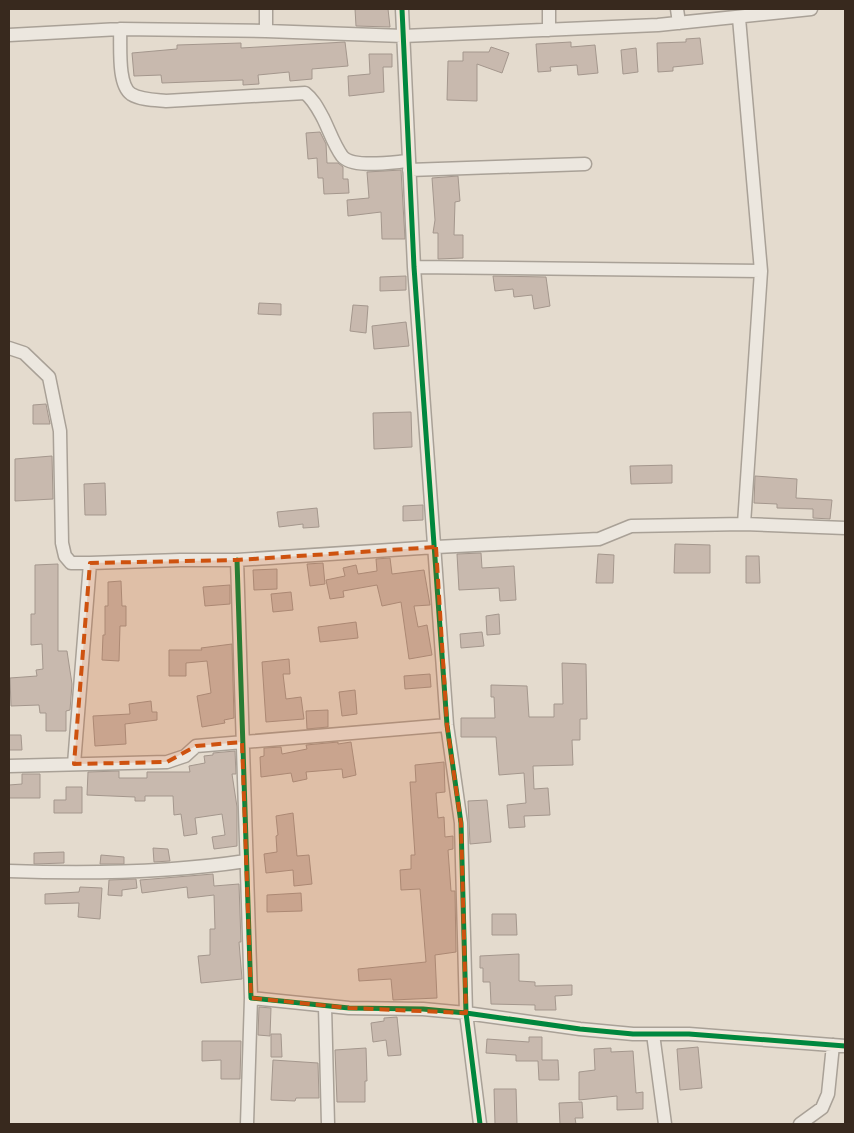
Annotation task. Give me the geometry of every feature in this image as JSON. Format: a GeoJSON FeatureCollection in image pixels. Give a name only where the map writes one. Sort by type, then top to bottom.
{"type":"FeatureCollection","features":[{"type":"Feature","properties":{"kind":"street"},"geometry":{"type":"LineString","coordinates":[[266,9],[266,31]]}},
{"type":"Feature","properties":{"kind":"street"},"geometry":{"type":"LineString","coordinates":[[402,9],[414,267],[436,546],[447,725],[461,823],[466,1013],[480,1124]]}},
{"type":"Feature","properties":{"kind":"street"},"geometry":{"type":"LineString","coordinates":[[549,9],[550,30]]}},
{"type":"Feature","properties":{"kind":"street"},"geometry":{"type":"LineString","coordinates":[[677,9],[679,23]]}},
{"type":"Feature","properties":{"kind":"street"},"geometry":{"type":"LineString","coordinates":[[9,35],[120,29],[266,31],[403,36],[679,23],[811,9]]}},
{"type":"Feature","properties":{"kind":"street"},"geometry":{"type":"LineString","coordinates":[[739,18],[761,271],[744,524]]}},
{"type":"Feature","properties":{"kind":"street"},"geometry":{"type":"LineString","coordinates":[[120,29],[123,83],[132,95],[144,99],[166,101],[305,94],[311,98],[320,112],[343,158],[351,162],[409,166],[585,164]]}},
{"type":"Feature","properties":{"kind":"street"},"geometry":{"type":"LineString","coordinates":[[414,267],[761,271]]}},
{"type":"Feature","properties":{"kind":"street"},"geometry":{"type":"LineString","coordinates":[[9,348],[24,353],[49,377],[60,431],[62,543],[65,556],[71,563],[237,560],[436,546],[599,539],[631,526],[744,524],[845,528]]}},
{"type":"Feature","properties":{"kind":"street"},"geometry":{"type":"LineString","coordinates":[[237,560],[251,998],[247,1124]]}},
{"type":"Feature","properties":{"kind":"street"},"geometry":{"type":"LineString","coordinates":[[74,764],[90,563]]}},
{"type":"Feature","properties":{"kind":"street"},"geometry":{"type":"LineString","coordinates":[[9,766],[167,762],[185,756],[196,746],[447,725]]}},
{"type":"Feature","properties":{"kind":"street"},"geometry":{"type":"LineString","coordinates":[[9,871],[71,874],[136,872],[195,869],[246,861]]}},
{"type":"Feature","properties":{"kind":"street"},"geometry":{"type":"LineString","coordinates":[[251,998],[325,1006],[466,1013],[580,1029],[653,1034],[689,1034],[839,1046],[828,1094],[822,1108],[800,1124]]}},
{"type":"Feature","properties":{"kind":"street"},"geometry":{"type":"LineString","coordinates":[[325,1006],[328,1124]]}},
{"type":"Feature","properties":{"kind":"street"},"geometry":{"type":"LineString","coordinates":[[653,1034],[665,1124]]}},
{"type":"Feature","properties":{"kind":"highlighted area"},"geometry":{"type":"Polygon","coordinates":[[[436,547],[447,725],[461,823],[466,1013],[349,1008],[251,998],[242,742],[196,746],[167,762],[74,764],[90,563],[237,560],[436,547]]]}},
{"type":"Feature","properties":{"kind":"building"},"geometry":{"type":"Polygon","coordinates":[[[355,9],[388,9],[390,27],[356,26],[355,9]]]}},
{"type":"Feature","properties":{"kind":"building"},"geometry":{"type":"Polygon","coordinates":[[[700,38],[703,64],[673,67],[673,71],[658,72],[657,43],[686,42],[686,39],[700,38]]]}},
{"type":"Feature","properties":{"kind":"building"},"geometry":{"type":"Polygon","coordinates":[[[345,42],[348,66],[312,69],[312,79],[290,81],[289,72],[258,75],[259,84],[243,85],[243,80],[162,83],[161,75],[134,76],[132,53],[177,49],[177,45],[241,43],[241,48],[345,42]]]}},
{"type":"Feature","properties":{"kind":"building"},"geometry":{"type":"Polygon","coordinates":[[[571,42],[571,47],[595,45],[598,73],[578,75],[577,65],[550,67],[551,71],[538,72],[536,44],[571,42]]]}},
{"type":"Feature","properties":{"kind":"building"},"geometry":{"type":"Polygon","coordinates":[[[491,47],[509,53],[502,73],[477,64],[477,101],[447,100],[448,61],[463,61],[463,52],[489,52],[491,47]]]}},
{"type":"Feature","properties":{"kind":"building"},"geometry":{"type":"Polygon","coordinates":[[[636,48],[638,72],[623,74],[621,50],[636,48]]]}},
{"type":"Feature","properties":{"kind":"building"},"geometry":{"type":"Polygon","coordinates":[[[369,54],[392,54],[392,67],[383,67],[384,92],[349,96],[348,76],[370,74],[369,54]]]}},
{"type":"Feature","properties":{"kind":"building"},"geometry":{"type":"Polygon","coordinates":[[[320,132],[326,144],[327,163],[338,163],[343,167],[343,179],[348,179],[349,193],[324,194],[323,178],[318,178],[317,158],[308,159],[306,133],[320,132]]]}},
{"type":"Feature","properties":{"kind":"building"},"geometry":{"type":"Polygon","coordinates":[[[401,170],[405,239],[382,239],[381,212],[348,216],[347,200],[369,198],[367,172],[401,170]]]}},
{"type":"Feature","properties":{"kind":"building"},"geometry":{"type":"Polygon","coordinates":[[[458,176],[460,201],[455,202],[454,235],[463,235],[463,258],[438,259],[438,233],[433,233],[435,220],[432,178],[458,176]]]}},
{"type":"Feature","properties":{"kind":"building"},"geometry":{"type":"Polygon","coordinates":[[[406,276],[406,290],[380,291],[380,277],[406,276]]]}},
{"type":"Feature","properties":{"kind":"building"},"geometry":{"type":"Polygon","coordinates":[[[493,276],[546,277],[550,306],[534,309],[532,295],[514,297],[513,289],[495,291],[493,276]]]}},
{"type":"Feature","properties":{"kind":"building"},"geometry":{"type":"Polygon","coordinates":[[[259,303],[281,304],[281,315],[258,314],[259,303]]]}},
{"type":"Feature","properties":{"kind":"building"},"geometry":{"type":"Polygon","coordinates":[[[353,305],[368,306],[366,333],[350,331],[353,305]]]}},
{"type":"Feature","properties":{"kind":"building"},"geometry":{"type":"Polygon","coordinates":[[[406,322],[409,346],[374,349],[372,326],[406,322]]]}},
{"type":"Feature","properties":{"kind":"building"},"geometry":{"type":"Polygon","coordinates":[[[46,404],[50,424],[33,424],[33,405],[46,404]]]}},
{"type":"Feature","properties":{"kind":"building"},"geometry":{"type":"Polygon","coordinates":[[[411,412],[412,447],[374,449],[373,413],[411,412]]]}},
{"type":"Feature","properties":{"kind":"building"},"geometry":{"type":"Polygon","coordinates":[[[52,456],[53,499],[15,501],[15,459],[52,456]]]}},
{"type":"Feature","properties":{"kind":"building"},"geometry":{"type":"Polygon","coordinates":[[[672,465],[672,483],[631,484],[630,466],[672,465]]]}},
{"type":"Feature","properties":{"kind":"building"},"geometry":{"type":"Polygon","coordinates":[[[755,476],[797,479],[796,498],[832,500],[830,519],[813,518],[813,509],[777,508],[777,504],[754,503],[755,476]]]}},
{"type":"Feature","properties":{"kind":"building"},"geometry":{"type":"Polygon","coordinates":[[[105,483],[106,515],[85,515],[84,484],[105,483]]]}},
{"type":"Feature","properties":{"kind":"building"},"geometry":{"type":"Polygon","coordinates":[[[423,505],[423,520],[403,521],[403,506],[423,505]]]}},
{"type":"Feature","properties":{"kind":"building"},"geometry":{"type":"Polygon","coordinates":[[[317,508],[319,527],[303,528],[303,524],[279,527],[277,512],[317,508]]]}},
{"type":"Feature","properties":{"kind":"building"},"geometry":{"type":"Polygon","coordinates":[[[675,544],[710,545],[710,573],[674,573],[675,544]]]}},
{"type":"Feature","properties":{"kind":"building"},"geometry":{"type":"Polygon","coordinates":[[[481,553],[482,568],[514,566],[516,600],[500,601],[499,588],[459,590],[457,554],[481,553]]]}},
{"type":"Feature","properties":{"kind":"building"},"geometry":{"type":"Polygon","coordinates":[[[598,554],[614,555],[613,583],[596,583],[598,554]]]}},
{"type":"Feature","properties":{"kind":"building"},"geometry":{"type":"Polygon","coordinates":[[[746,556],[759,556],[760,583],[746,583],[746,556]]]}},
{"type":"Feature","properties":{"kind":"building"},"geometry":{"type":"Polygon","coordinates":[[[390,558],[392,574],[424,570],[430,605],[414,606],[418,627],[427,625],[432,655],[409,659],[401,602],[382,606],[377,585],[343,591],[344,597],[330,599],[326,580],[345,576],[343,568],[356,565],[358,574],[377,571],[376,559],[390,558]]]}},
{"type":"Feature","properties":{"kind":"building"},"geometry":{"type":"Polygon","coordinates":[[[323,563],[325,584],[310,586],[307,564],[323,563]]]}},
{"type":"Feature","properties":{"kind":"building"},"geometry":{"type":"Polygon","coordinates":[[[58,564],[58,651],[67,651],[72,684],[70,710],[66,711],[66,731],[46,731],[46,713],[40,713],[39,705],[11,706],[10,678],[37,676],[36,670],[43,669],[42,644],[31,645],[31,614],[35,614],[35,565],[58,564]]]}},
{"type":"Feature","properties":{"kind":"building"},"geometry":{"type":"Polygon","coordinates":[[[277,569],[277,589],[254,590],[253,570],[277,569]]]}},
{"type":"Feature","properties":{"kind":"building"},"geometry":{"type":"Polygon","coordinates":[[[121,581],[122,606],[126,606],[126,626],[120,626],[119,661],[102,660],[103,635],[105,635],[105,606],[108,606],[108,582],[121,581]]]}},
{"type":"Feature","properties":{"kind":"building"},"geometry":{"type":"Polygon","coordinates":[[[230,585],[230,604],[205,606],[203,587],[230,585]]]}},
{"type":"Feature","properties":{"kind":"building"},"geometry":{"type":"Polygon","coordinates":[[[291,592],[293,610],[273,612],[271,594],[291,592]]]}},
{"type":"Feature","properties":{"kind":"building"},"geometry":{"type":"Polygon","coordinates":[[[499,614],[500,634],[487,635],[486,616],[499,614]]]}},
{"type":"Feature","properties":{"kind":"building"},"geometry":{"type":"Polygon","coordinates":[[[356,622],[358,638],[320,642],[318,627],[356,622]]]}},
{"type":"Feature","properties":{"kind":"building"},"geometry":{"type":"Polygon","coordinates":[[[482,632],[484,646],[461,648],[460,634],[482,632]]]}},
{"type":"Feature","properties":{"kind":"building"},"geometry":{"type":"Polygon","coordinates":[[[232,644],[234,718],[224,720],[225,723],[202,727],[197,696],[211,693],[207,661],[186,663],[186,676],[169,676],[169,650],[202,650],[201,648],[232,644]]]}},
{"type":"Feature","properties":{"kind":"building"},"geometry":{"type":"Polygon","coordinates":[[[289,659],[290,674],[283,674],[286,699],[301,697],[304,719],[266,722],[262,662],[289,659]]]}},
{"type":"Feature","properties":{"kind":"building"},"geometry":{"type":"Polygon","coordinates":[[[562,663],[586,664],[587,719],[580,719],[580,740],[572,740],[573,765],[533,766],[534,789],[548,788],[550,815],[524,816],[525,827],[509,828],[507,805],[526,803],[524,773],[499,775],[496,737],[461,737],[461,718],[495,718],[494,697],[491,697],[491,685],[527,686],[529,717],[554,717],[554,704],[563,704],[562,663]]]}},
{"type":"Feature","properties":{"kind":"building"},"geometry":{"type":"Polygon","coordinates":[[[430,674],[431,687],[405,689],[404,676],[430,674]]]}},
{"type":"Feature","properties":{"kind":"building"},"geometry":{"type":"Polygon","coordinates":[[[355,690],[357,714],[342,716],[339,692],[355,690]]]}},
{"type":"Feature","properties":{"kind":"building"},"geometry":{"type":"Polygon","coordinates":[[[151,701],[152,712],[157,712],[157,720],[125,724],[126,744],[95,746],[93,716],[130,714],[129,704],[151,701]]]}},
{"type":"Feature","properties":{"kind":"building"},"geometry":{"type":"Polygon","coordinates":[[[328,710],[328,727],[307,729],[306,711],[328,710]]]}},
{"type":"Feature","properties":{"kind":"building"},"geometry":{"type":"Polygon","coordinates":[[[9,735],[21,735],[22,750],[9,750],[9,735]]]}},
{"type":"Feature","properties":{"kind":"building"},"geometry":{"type":"Polygon","coordinates":[[[338,742],[338,744],[351,742],[356,775],[343,778],[342,769],[306,772],[307,779],[293,782],[291,773],[261,777],[260,757],[264,756],[264,748],[281,747],[282,754],[307,749],[306,745],[338,742]]]}},
{"type":"Feature","properties":{"kind":"building"},"geometry":{"type":"Polygon","coordinates":[[[235,751],[236,774],[232,774],[237,807],[237,846],[214,849],[212,837],[225,835],[222,814],[195,818],[197,834],[184,836],[181,814],[174,815],[173,796],[145,796],[145,801],[135,801],[135,797],[87,795],[88,772],[119,771],[119,778],[147,778],[147,772],[190,772],[189,766],[205,763],[204,756],[213,755],[213,753],[235,751]]]}},
{"type":"Feature","properties":{"kind":"building"},"geometry":{"type":"Polygon","coordinates":[[[444,762],[445,792],[436,793],[438,818],[444,817],[445,837],[453,836],[453,849],[448,850],[451,891],[455,891],[456,952],[435,955],[437,998],[393,1000],[391,979],[359,981],[358,969],[426,962],[420,889],[401,890],[400,870],[411,869],[411,855],[415,855],[410,782],[416,782],[415,765],[444,762]]]}},
{"type":"Feature","properties":{"kind":"building"},"geometry":{"type":"Polygon","coordinates":[[[22,774],[40,774],[40,798],[9,798],[9,785],[22,784],[22,774]]]}},
{"type":"Feature","properties":{"kind":"building"},"geometry":{"type":"Polygon","coordinates":[[[66,787],[82,787],[82,813],[54,813],[54,800],[66,800],[66,787]]]}},
{"type":"Feature","properties":{"kind":"building"},"geometry":{"type":"Polygon","coordinates":[[[487,800],[491,842],[470,844],[468,801],[487,800]]]}},
{"type":"Feature","properties":{"kind":"building"},"geometry":{"type":"Polygon","coordinates":[[[293,813],[297,856],[309,855],[312,884],[294,886],[293,870],[266,873],[264,854],[277,852],[276,816],[293,813]]]}},
{"type":"Feature","properties":{"kind":"building"},"geometry":{"type":"Polygon","coordinates":[[[153,848],[168,849],[170,861],[154,862],[153,848]]]}},
{"type":"Feature","properties":{"kind":"building"},"geometry":{"type":"Polygon","coordinates":[[[64,852],[64,863],[34,864],[34,853],[64,852]]]}},
{"type":"Feature","properties":{"kind":"building"},"geometry":{"type":"Polygon","coordinates":[[[101,855],[124,857],[124,864],[100,864],[101,855]]]}},
{"type":"Feature","properties":{"kind":"building"},"geometry":{"type":"Polygon","coordinates":[[[213,874],[214,886],[239,884],[241,942],[239,942],[242,979],[201,983],[198,956],[210,955],[210,929],[215,929],[214,895],[188,898],[187,887],[142,893],[140,880],[213,874]]]}},
{"type":"Feature","properties":{"kind":"building"},"geometry":{"type":"Polygon","coordinates":[[[136,879],[137,888],[122,890],[122,896],[108,895],[109,880],[136,879]]]}},
{"type":"Feature","properties":{"kind":"building"},"geometry":{"type":"Polygon","coordinates":[[[80,887],[102,888],[100,919],[78,917],[79,903],[45,904],[45,894],[79,892],[80,887]]]}},
{"type":"Feature","properties":{"kind":"building"},"geometry":{"type":"Polygon","coordinates":[[[301,893],[302,911],[267,912],[267,895],[301,893]]]}},
{"type":"Feature","properties":{"kind":"building"},"geometry":{"type":"Polygon","coordinates":[[[492,914],[516,914],[517,935],[492,935],[492,914]]]}},
{"type":"Feature","properties":{"kind":"building"},"geometry":{"type":"Polygon","coordinates":[[[519,954],[519,981],[535,982],[535,986],[572,985],[572,995],[555,996],[556,1010],[535,1010],[535,1005],[491,1004],[490,982],[483,982],[483,968],[480,968],[480,956],[519,954]]]}},
{"type":"Feature","properties":{"kind":"building"},"geometry":{"type":"Polygon","coordinates":[[[259,1007],[271,1008],[270,1036],[258,1035],[259,1007]]]}},
{"type":"Feature","properties":{"kind":"building"},"geometry":{"type":"Polygon","coordinates":[[[397,1017],[401,1055],[388,1056],[386,1040],[373,1042],[371,1023],[384,1021],[384,1018],[397,1017]]]}},
{"type":"Feature","properties":{"kind":"building"},"geometry":{"type":"Polygon","coordinates":[[[271,1034],[281,1034],[282,1057],[271,1057],[271,1034]]]}},
{"type":"Feature","properties":{"kind":"building"},"geometry":{"type":"Polygon","coordinates":[[[529,1037],[542,1037],[542,1060],[558,1060],[559,1080],[539,1080],[538,1061],[516,1061],[516,1055],[486,1053],[487,1039],[529,1042],[529,1037]]]}},
{"type":"Feature","properties":{"kind":"building"},"geometry":{"type":"Polygon","coordinates":[[[202,1041],[241,1041],[240,1079],[221,1079],[221,1060],[202,1061],[202,1041]]]}},
{"type":"Feature","properties":{"kind":"building"},"geometry":{"type":"Polygon","coordinates":[[[698,1047],[702,1088],[680,1090],[677,1049],[698,1047]]]}},
{"type":"Feature","properties":{"kind":"building"},"geometry":{"type":"Polygon","coordinates":[[[366,1048],[367,1081],[365,1081],[365,1102],[337,1102],[335,1050],[366,1048]]]}},
{"type":"Feature","properties":{"kind":"building"},"geometry":{"type":"Polygon","coordinates":[[[611,1048],[611,1052],[633,1051],[636,1093],[643,1092],[643,1109],[617,1110],[617,1096],[579,1100],[579,1072],[595,1070],[594,1049],[611,1048]]]}},
{"type":"Feature","properties":{"kind":"building"},"geometry":{"type":"Polygon","coordinates":[[[273,1060],[318,1063],[319,1098],[296,1098],[295,1101],[271,1100],[273,1060]]]}},
{"type":"Feature","properties":{"kind":"building"},"geometry":{"type":"Polygon","coordinates":[[[494,1089],[516,1089],[517,1124],[495,1124],[494,1089]]]}},
{"type":"Feature","properties":{"kind":"building"},"geometry":{"type":"Polygon","coordinates":[[[582,1102],[583,1118],[575,1118],[576,1124],[560,1124],[559,1103],[582,1102]]]}},
{"type":"Feature","properties":{"kind":"cycle path"},"geometry":{"type":"LineString","coordinates":[[402,9],[414,267],[447,725],[461,823],[466,1013],[480,1124]]}},
{"type":"Feature","properties":{"kind":"cycle path"},"geometry":{"type":"LineString","coordinates":[[237,560],[251,998],[349,1008],[423,1009],[466,1013],[580,1029],[633,1034],[689,1034],[845,1046]]}}]}
